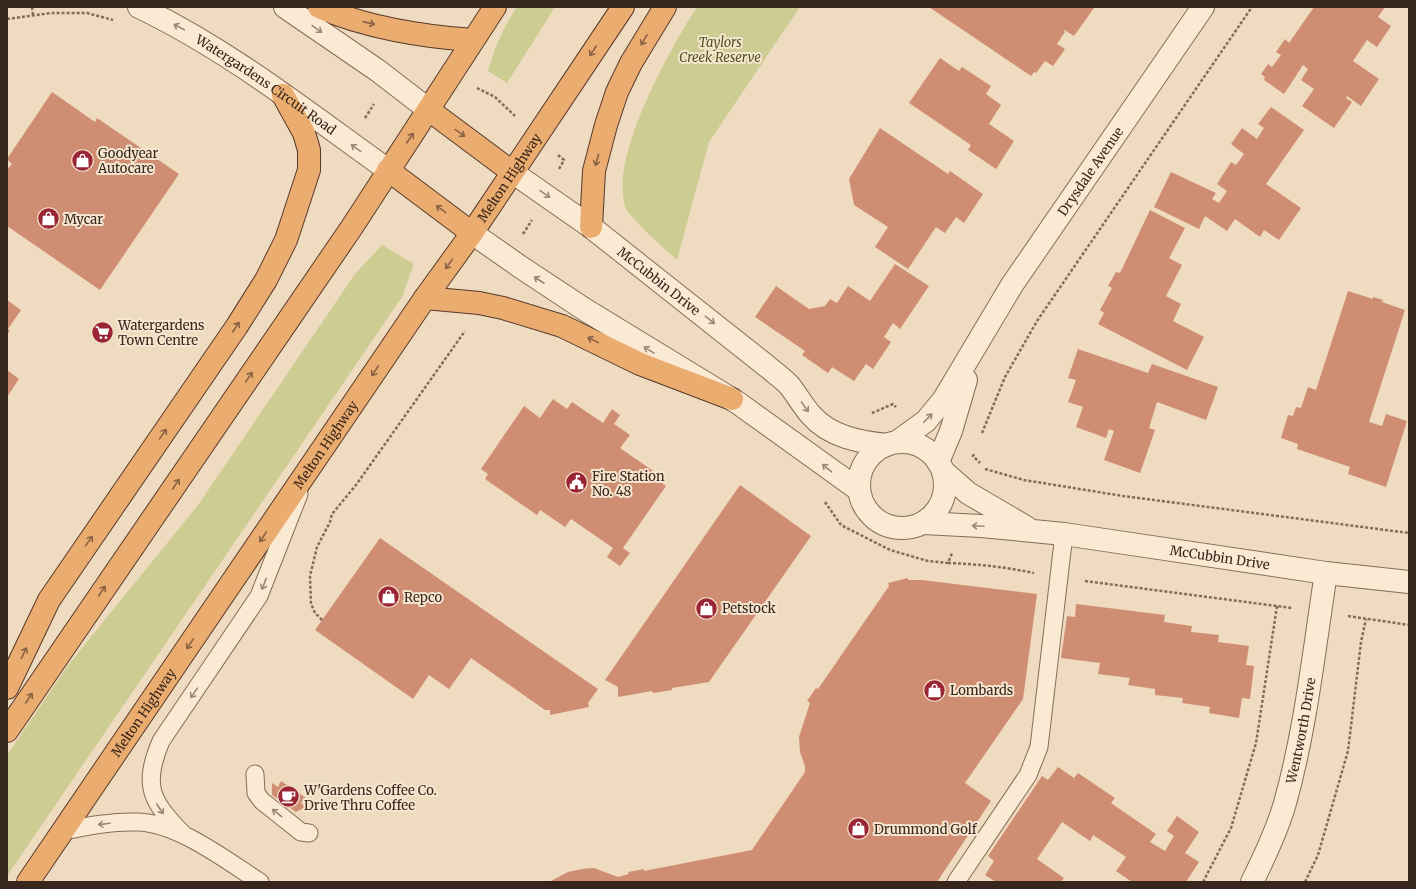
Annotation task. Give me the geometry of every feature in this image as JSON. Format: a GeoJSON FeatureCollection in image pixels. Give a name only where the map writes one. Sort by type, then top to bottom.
{"type":"FeatureCollection","features":[{"type":"Feature","properties":{"kind":"highway"},"geometry":{"type":"LineString","coordinates":[[319,7],[352,19],[410,33],[441,38],[473,40]]}},
{"type":"Feature","properties":{"kind":"highway"},"geometry":{"type":"LineString","coordinates":[[7,731],[352,227],[496,7]]}},
{"type":"Feature","properties":{"kind":"highway","name":"Melton Highway"},"geometry":{"type":"LineString","coordinates":[[28,882],[308,469],[425,298],[472,233],[623,7]]}},
{"type":"Feature","properties":{"kind":"highway"},"geometry":{"type":"LineString","coordinates":[[591,227],[594,170],[606,125],[617,92],[631,63],[665,7]]}},
{"type":"Feature","properties":{"kind":"highway"},"geometry":{"type":"LineString","coordinates":[[7,688],[50,600],[237,326],[266,280],[286,240],[309,170],[309,150],[301,126],[283,95]]}},
{"type":"Feature","properties":{"kind":"highway","name":"McCubbin Drive"},"geometry":{"type":"LineString","coordinates":[[429,110],[512,172]]}},
{"type":"Feature","properties":{"kind":"highway"},"geometry":{"type":"LineString","coordinates":[[388,170],[472,233]]}},
{"type":"Feature","properties":{"kind":"highway"},"geometry":{"type":"LineString","coordinates":[[425,298],[479,303],[503,308],[562,326],[640,364],[732,399]]}},
{"type":"Feature","properties":{"kind":"street","name":"Watergardens Circuit Road"},"geometry":{"type":"LineString","coordinates":[[139,7],[196,36],[283,95],[388,170]]}},
{"type":"Feature","properties":{"kind":"street"},"geometry":{"type":"LineString","coordinates":[[285,7],[377,70],[429,110]]}},
{"type":"Feature","properties":{"kind":"street","name":"Drysdale Avenue"},"geometry":{"type":"LineString","coordinates":[[892,443],[926,421],[944,399],[1012,285],[1203,7]]}},
{"type":"Feature","properties":{"kind":"street","name":"McCubbin Drive"},"geometry":{"type":"LineString","coordinates":[[512,172],[591,227],[768,367],[789,386],[811,416],[840,436],[850,439],[892,443]]}},
{"type":"Feature","properties":{"kind":"street"},"geometry":{"type":"LineString","coordinates":[[472,233],[584,309],[732,399],[814,456],[859,490]]}},
{"type":"Feature","properties":{"kind":"street","name":"Drysdale Avenue"},"geometry":{"type":"LineString","coordinates":[[940,467],[981,337]]}},
{"type":"Feature","properties":{"kind":"street"},"geometry":{"type":"LineString","coordinates":[[909,442],[921,446],[930,453],[940,467],[944,486],[942,500],[934,513],[923,523],[909,528],[894,527],[884,524],[874,518],[866,510],[859,490],[859,476],[865,463],[875,452],[892,443],[909,442]]}},
{"type":"Feature","properties":{"kind":"street","name":"McCubbin Drive"},"geometry":{"type":"LineString","coordinates":[[940,467],[974,497],[1031,530]]}},
{"type":"Feature","properties":{"kind":"street","name":"McCubbin Drive"},"geometry":{"type":"LineString","coordinates":[[923,523],[1031,530],[1064,534],[1326,573],[1409,582]]}},
{"type":"Feature","properties":{"kind":"street","name":"Wentworth Drive"},"geometry":{"type":"LineString","coordinates":[[1252,882],[1273,838],[1295,764],[1326,573]]}},
{"type":"Feature","properties":{"kind":"lane"},"geometry":{"type":"LineString","coordinates":[[260,882],[183,834],[164,814],[156,802],[151,788],[151,771],[155,755],[161,741],[259,596],[308,469]]}},
{"type":"Feature","properties":{"kind":"lane"},"geometry":{"type":"LineString","coordinates":[[956,882],[1028,775],[1035,760],[1039,747],[1064,534]]}},
{"type":"Feature","properties":{"kind":"lane"},"geometry":{"type":"LineString","coordinates":[[255,774],[256,793],[262,801],[301,832],[309,834]]}},
{"type":"Feature","properties":{"kind":"lane"},"geometry":{"type":"LineString","coordinates":[[63,831],[110,823],[140,822],[183,834]]}},
{"type":"Feature","properties":{"kind":"path"},"geometry":{"type":"LineString","coordinates":[[32,7],[33,15]]}},
{"type":"Feature","properties":{"kind":"path"},"geometry":{"type":"LineString","coordinates":[[1252,7],[1037,321],[1005,377],[974,456],[985,468],[1024,480],[1123,496],[1409,533]]}},
{"type":"Feature","properties":{"kind":"path"},"geometry":{"type":"LineString","coordinates":[[7,19],[51,13],[87,13],[116,20]]}},
{"type":"Feature","properties":{"kind":"path"},"geometry":{"type":"LineString","coordinates":[[850,439],[866,416],[893,404],[906,415],[926,421]]}},
{"type":"Feature","properties":{"kind":"path"},"geometry":{"type":"LineString","coordinates":[[951,431],[979,440]]}},
{"type":"Feature","properties":{"kind":"path"},"geometry":{"type":"LineString","coordinates":[[974,497],[985,468]]}},
{"type":"Feature","properties":{"kind":"path"},"geometry":{"type":"LineString","coordinates":[[832,471],[816,492],[841,525],[890,550],[928,561],[979,564],[1012,568],[1059,577],[1409,625]]}},
{"type":"Feature","properties":{"kind":"path"},"geometry":{"type":"LineString","coordinates":[[948,563],[964,525]]}},
{"type":"Feature","properties":{"kind":"path"},"geometry":{"type":"LineString","coordinates":[[1203,882],[1231,828],[1256,743],[1277,606]]}},
{"type":"Feature","properties":{"kind":"path"},"geometry":{"type":"LineString","coordinates":[[1306,882],[1318,855],[1348,751],[1361,642],[1366,619]]}},
{"type":"Feature","properties":{"kind":"green space"},"geometry":{"type":"Polygon","coordinates":[[[517,7],[555,7],[507,83],[488,71],[500,38],[517,7]]]}},
{"type":"Feature","properties":{"kind":"green space","name":"Taylors Creek Reserve"},"geometry":{"type":"Polygon","coordinates":[[[697,7],[800,7],[709,142],[677,260],[648,234],[633,218],[625,206],[623,185],[626,159],[645,103],[672,49],[697,7]]]}},
{"type":"Feature","properties":{"kind":"green space"},"geometry":{"type":"Polygon","coordinates":[[[382,245],[414,264],[402,297],[7,876],[7,755],[69,664],[198,505],[355,274],[382,245]]]}},
{"type":"Feature","properties":{"kind":"building"},"geometry":{"type":"Polygon","coordinates":[[[929,7],[1094,8],[1074,36],[1063,29],[1065,32],[1057,44],[1065,49],[1053,66],[1045,61],[1036,73],[1034,72],[1031,76],[929,7]]]}},
{"type":"Feature","properties":{"kind":"building"},"geometry":{"type":"Polygon","coordinates":[[[1314,7],[1385,7],[1378,17],[1391,26],[1377,47],[1367,40],[1353,61],[1379,79],[1361,106],[1347,96],[1346,98],[1352,102],[1334,128],[1302,106],[1314,89],[1301,80],[1308,69],[1303,65],[1284,94],[1264,80],[1265,77],[1261,74],[1268,64],[1272,67],[1281,55],[1276,52],[1285,39],[1289,43],[1314,7]]]}},
{"type":"Feature","properties":{"kind":"building"},"geometry":{"type":"Polygon","coordinates":[[[940,58],[959,71],[962,67],[991,86],[986,94],[1001,105],[989,124],[1014,141],[996,169],[968,150],[971,145],[909,103],[940,58]]]}},
{"type":"Feature","properties":{"kind":"building"},"geometry":{"type":"Polygon","coordinates":[[[52,92],[95,122],[97,118],[179,174],[100,290],[7,226],[7,168],[8,169],[12,164],[7,159],[52,92]]]}},
{"type":"Feature","properties":{"kind":"building"},"geometry":{"type":"Polygon","coordinates":[[[1271,107],[1304,130],[1266,184],[1301,208],[1279,240],[1264,230],[1260,237],[1235,219],[1227,231],[1205,216],[1199,229],[1154,207],[1171,172],[1216,193],[1212,199],[1219,203],[1227,191],[1217,184],[1231,162],[1236,165],[1244,154],[1231,144],[1242,128],[1257,139],[1264,128],[1258,124],[1271,107]]]}},
{"type":"Feature","properties":{"kind":"building"},"geometry":{"type":"Polygon","coordinates":[[[880,128],[948,174],[950,171],[983,194],[964,223],[956,217],[945,233],[936,227],[908,269],[875,247],[888,227],[854,205],[849,179],[880,128]]]}},
{"type":"Feature","properties":{"kind":"building"},"geometry":{"type":"Polygon","coordinates":[[[1150,210],[1185,228],[1169,258],[1182,265],[1166,296],[1181,304],[1173,321],[1204,337],[1187,370],[1098,324],[1104,313],[1100,310],[1112,288],[1108,286],[1116,272],[1120,273],[1150,210]]]}},
{"type":"Feature","properties":{"kind":"building"},"geometry":{"type":"Polygon","coordinates":[[[895,264],[929,286],[900,329],[893,323],[884,337],[891,342],[873,369],[866,364],[854,381],[832,367],[828,373],[802,355],[805,351],[755,317],[776,286],[809,309],[825,306],[830,299],[837,303],[848,286],[870,301],[895,264]]]}},
{"type":"Feature","properties":{"kind":"building"},"geometry":{"type":"Polygon","coordinates":[[[1348,291],[1373,299],[1373,297],[1383,300],[1382,302],[1405,310],[1369,422],[1382,426],[1386,414],[1407,421],[1386,487],[1348,474],[1350,467],[1297,449],[1298,444],[1281,438],[1288,415],[1293,416],[1296,407],[1301,408],[1308,387],[1316,390],[1348,291]]]}},
{"type":"Feature","properties":{"kind":"building"},"geometry":{"type":"Polygon","coordinates":[[[7,300],[21,310],[8,329],[10,331],[7,334],[7,300]]]}},
{"type":"Feature","properties":{"kind":"building"},"geometry":{"type":"Polygon","coordinates":[[[1078,349],[1148,373],[1152,364],[1218,387],[1206,420],[1157,402],[1149,428],[1155,430],[1140,473],[1104,460],[1114,431],[1109,429],[1106,438],[1076,427],[1083,407],[1068,402],[1076,380],[1068,378],[1078,349]]]}},
{"type":"Feature","properties":{"kind":"building"},"geometry":{"type":"Polygon","coordinates":[[[7,370],[19,379],[7,397],[7,370]]]}},
{"type":"Feature","properties":{"kind":"building","name":"Fire Station No. 48"},"geometry":{"type":"Polygon","coordinates":[[[553,399],[567,409],[572,402],[603,423],[612,409],[620,415],[614,424],[630,435],[620,448],[662,477],[659,481],[666,486],[623,548],[630,553],[620,566],[607,557],[613,548],[571,519],[565,527],[540,510],[537,515],[485,479],[488,474],[481,469],[524,406],[540,418],[553,399]]]}},
{"type":"Feature","properties":{"kind":"building","name":"Petstock"},"geometry":{"type":"Polygon","coordinates":[[[740,485],[811,536],[709,682],[672,688],[672,690],[653,693],[652,691],[618,697],[618,687],[605,680],[740,485]]]}},
{"type":"Feature","properties":{"kind":"building"},"geometry":{"type":"Polygon","coordinates":[[[380,538],[598,689],[588,703],[589,707],[550,715],[550,710],[545,710],[471,658],[449,689],[429,675],[413,699],[315,630],[380,538]]]}},
{"type":"Feature","properties":{"kind":"building"},"geometry":{"type":"Polygon","coordinates":[[[908,578],[908,580],[922,580],[1037,594],[1023,699],[965,783],[991,801],[937,882],[549,882],[568,872],[582,869],[594,868],[618,877],[629,874],[628,872],[644,869],[644,871],[752,850],[805,772],[805,766],[800,752],[799,737],[810,703],[807,701],[816,688],[818,689],[889,586],[888,583],[908,578]]]}},
{"type":"Feature","properties":{"kind":"building"},"geometry":{"type":"Polygon","coordinates":[[[1076,604],[1165,615],[1164,622],[1192,626],[1191,632],[1219,635],[1218,642],[1249,646],[1246,665],[1254,666],[1250,699],[1242,698],[1239,718],[1209,713],[1210,707],[1182,703],[1183,698],[1155,695],[1155,689],[1128,685],[1130,678],[1098,674],[1100,663],[1061,658],[1067,616],[1075,617],[1076,604]]]}},
{"type":"Feature","properties":{"kind":"building"},"geometry":{"type":"Polygon","coordinates":[[[1058,767],[1074,778],[1078,773],[1115,798],[1111,803],[1156,834],[1150,842],[1165,851],[1174,836],[1167,831],[1177,816],[1199,832],[1185,853],[1199,862],[1186,882],[1132,882],[1116,871],[1126,857],[1093,835],[1090,841],[1062,822],[1037,859],[1064,878],[1061,882],[996,882],[985,875],[994,861],[988,856],[1042,776],[1048,780],[1058,767]]]}},
{"type":"Feature","properties":{"kind":"building","name":"W'Gardens Coffee Co. Drive Thru Coffee"},"geometry":{"type":"Polygon","coordinates":[[[281,781],[306,798],[301,803],[306,807],[296,812],[272,795],[272,783],[278,787],[281,781]]]}},
{"type":"Feature","properties":{"kind":"place","name":"Goodyear Autocare"},"geometry":{"type":"Point","coordinates":[82,160]}},
{"type":"Feature","properties":{"kind":"place","name":"Mycar"},"geometry":{"type":"Point","coordinates":[48,219]}},
{"type":"Feature","properties":{"kind":"place","name":"Watergardens Town Centre"},"geometry":{"type":"Point","coordinates":[103,332]}},
{"type":"Feature","properties":{"kind":"place","name":"Fire Station No. 48"},"geometry":{"type":"Point","coordinates":[577,483]}},
{"type":"Feature","properties":{"kind":"place","name":"Repco"},"geometry":{"type":"Point","coordinates":[389,597]}},
{"type":"Feature","properties":{"kind":"place","name":"Petstock"},"geometry":{"type":"Point","coordinates":[707,608]}},
{"type":"Feature","properties":{"kind":"place","name":"Lombards"},"geometry":{"type":"Point","coordinates":[935,690]}},
{"type":"Feature","properties":{"kind":"place","name":"W'Gardens Coffee Co. Drive Thru Coffee"},"geometry":{"type":"Point","coordinates":[289,797]}},
{"type":"Feature","properties":{"kind":"place","name":"Drummond Golf"},"geometry":{"type":"Point","coordinates":[859,829]}}]}
